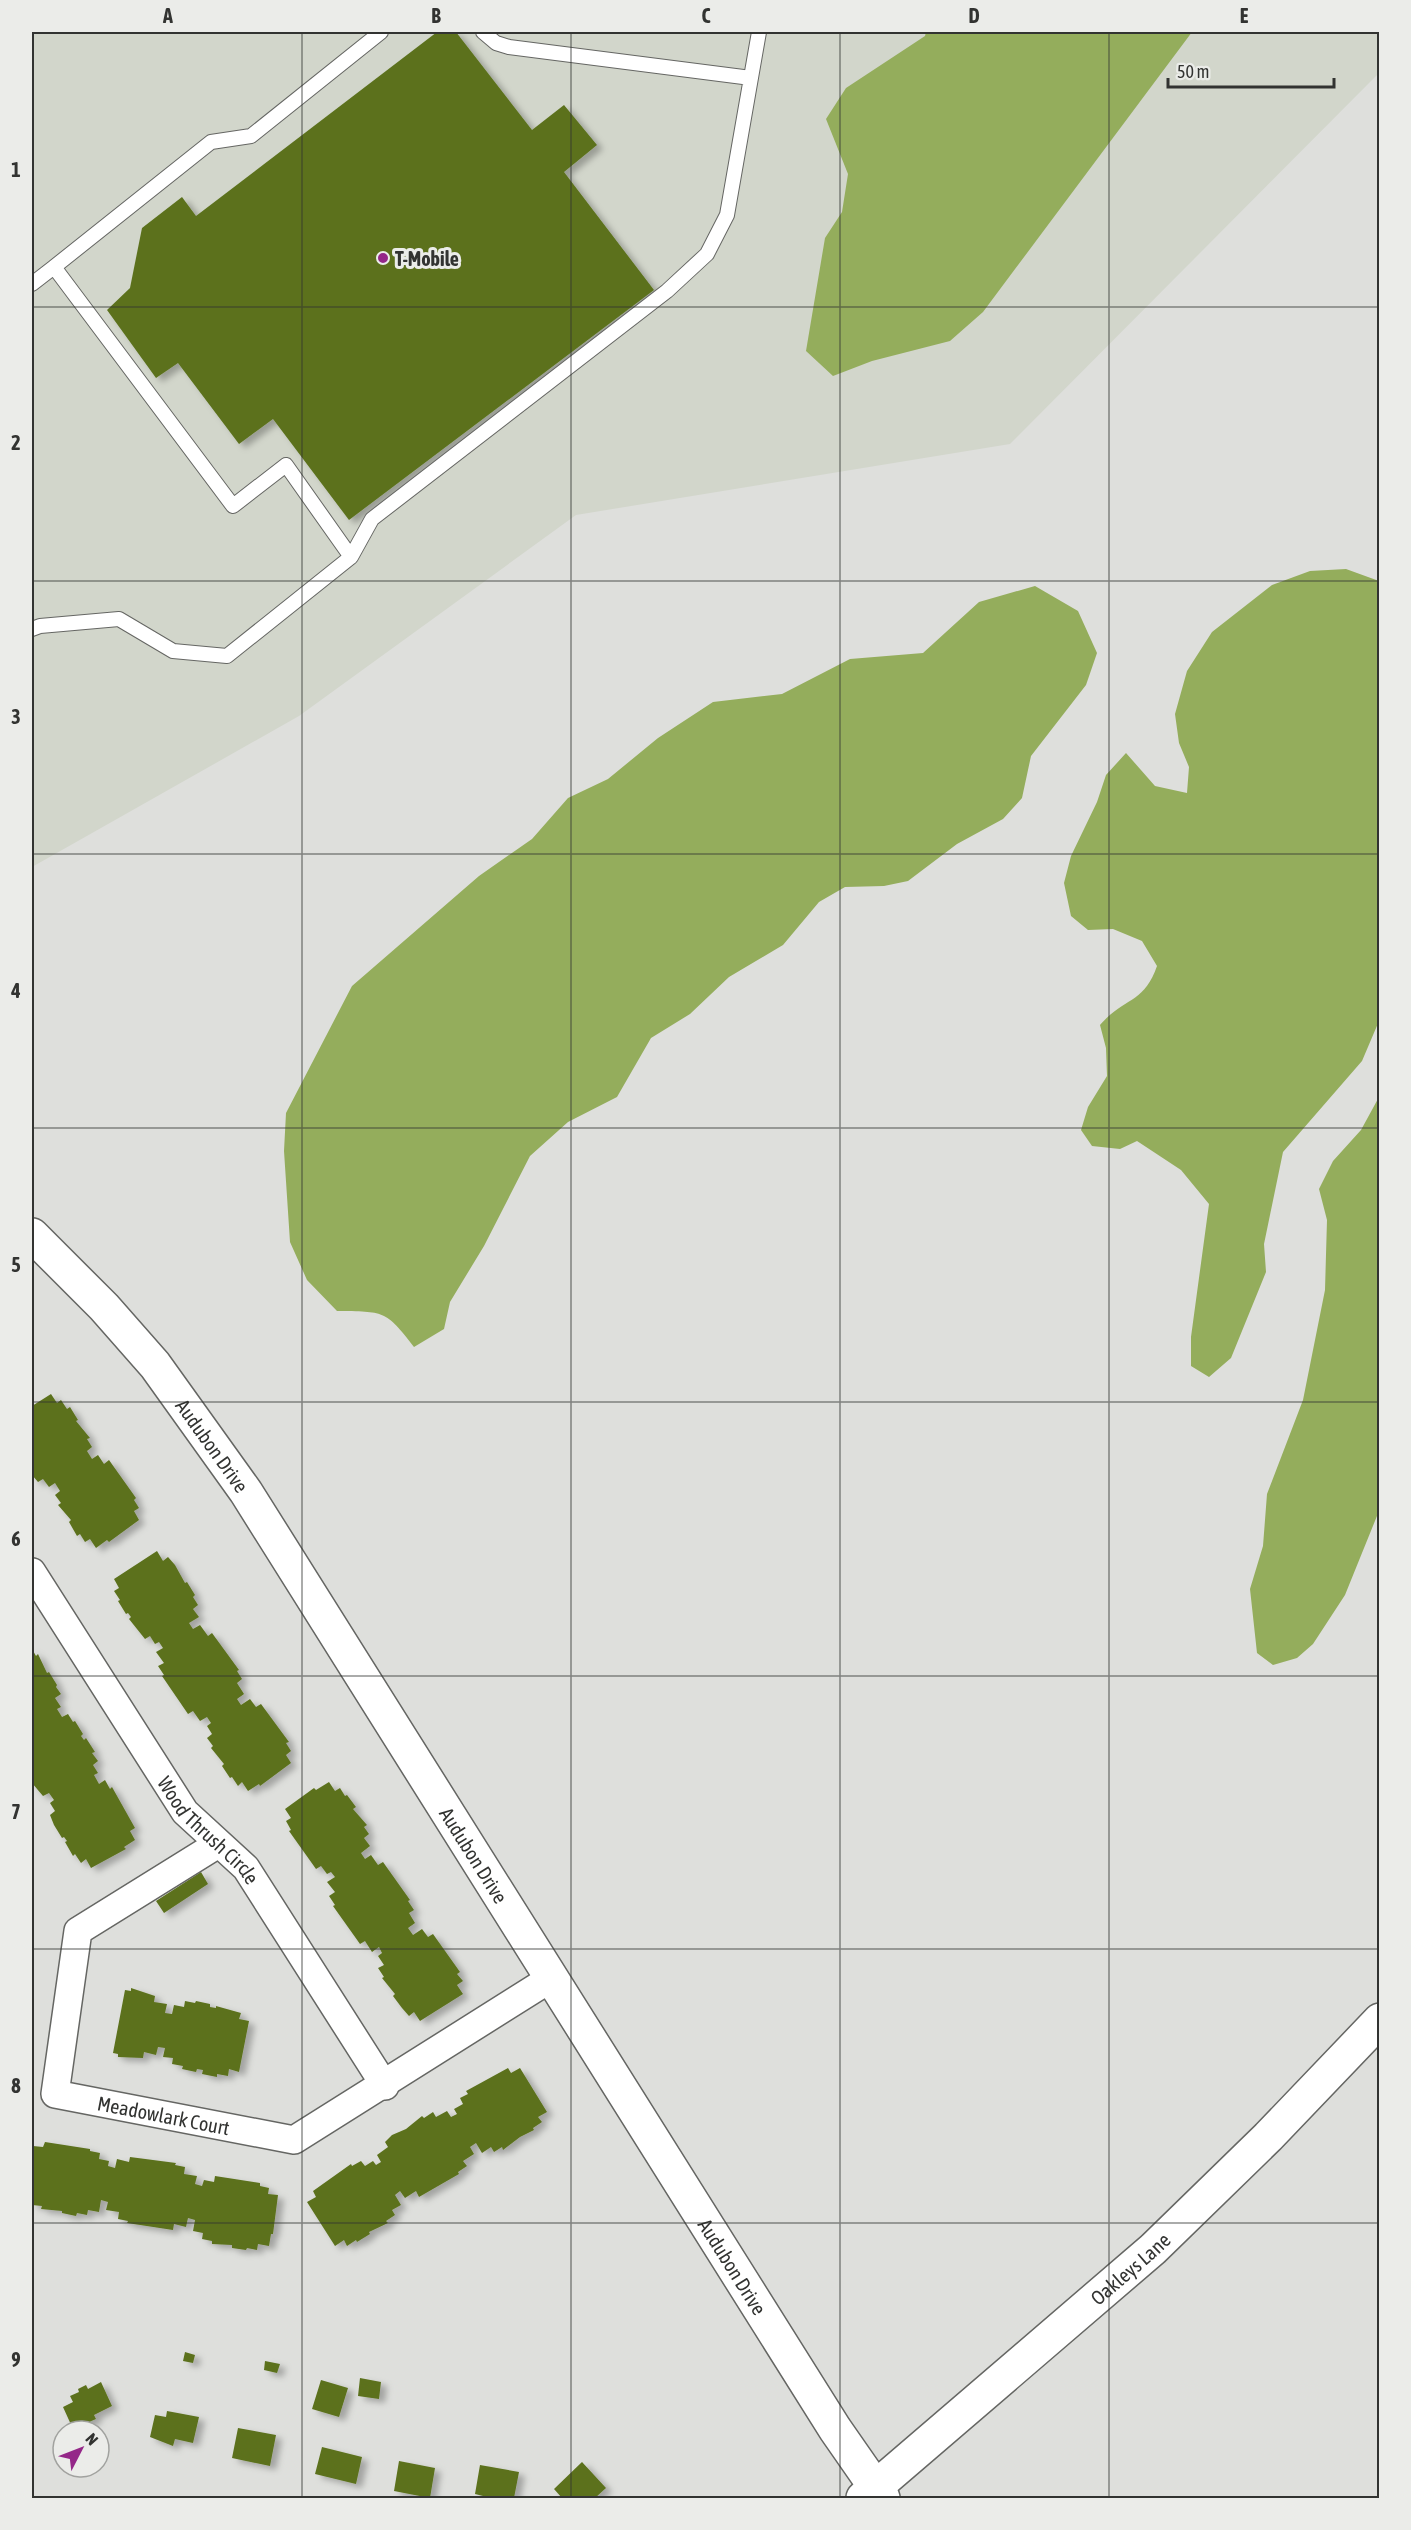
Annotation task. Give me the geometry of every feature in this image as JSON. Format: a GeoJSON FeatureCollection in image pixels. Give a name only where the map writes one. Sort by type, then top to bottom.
{"type":"FeatureCollection","features":[{"type":"Feature","properties":{"kind":"street","name":"Audubon Drive"},"geometry":{"type":"LineString","coordinates":[[32,1235],[104,1306],[155,1365],[246,1492],[553,1977],[873,2495]]}},
{"type":"Feature","properties":{"kind":"street","name":"Wood Thrush Circle"},"geometry":{"type":"LineString","coordinates":[[32,1573],[185,1812],[246,1868],[385,2086]]}},
{"type":"Feature","properties":{"kind":"street","name":"Meadowlark Court"},"geometry":{"type":"LineString","coordinates":[[218,1844],[78,1931],[55,2094],[294,2140],[385,2086],[553,1977]]}},
{"type":"Feature","properties":{"kind":"street","name":"Oakleys Lane"},"geometry":{"type":"LineString","coordinates":[[873,2495],[1153,2249],[1268,2137],[1380,2020]]}},
{"type":"Feature","properties":{"kind":"lane"},"geometry":{"type":"LineString","coordinates":[[32,284],[211,142],[251,136],[381,32]]}},
{"type":"Feature","properties":{"kind":"lane"},"geometry":{"type":"LineString","coordinates":[[483,32],[496,43],[509,47],[751,78]]}},
{"type":"Feature","properties":{"kind":"lane"},"geometry":{"type":"LineString","coordinates":[[32,629],[40,626],[119,619],[173,651],[226,656],[351,557],[372,519],[667,291],[707,254],[727,215],[759,32]]}},
{"type":"Feature","properties":{"kind":"lane"},"geometry":{"type":"LineString","coordinates":[[54,267],[233,506],[286,465],[351,557]]}},
{"type":"Feature","properties":{"kind":"shaded area"},"geometry":{"type":"Polygon","coordinates":[[[32,32],[1379,32],[1379,73],[1010,444],[576,515],[299,716],[32,867],[32,32]]]}},
{"type":"Feature","properties":{"kind":"shaded area"},"geometry":{"type":"Polygon","coordinates":[[[926,32],[1192,32],[983,312],[950,341],[872,361],[833,376],[806,351],[825,238],[842,212],[848,174],[826,119],[846,88],[925,36],[926,32]]]}},
{"type":"Feature","properties":{"kind":"shaded area"},"geometry":{"type":"Polygon","coordinates":[[[1346,569],[1379,581],[1379,1021],[1362,1061],[1283,1152],[1264,1244],[1266,1272],[1231,1358],[1209,1377],[1191,1366],[1191,1337],[1209,1204],[1181,1170],[1137,1141],[1120,1149],[1092,1146],[1081,1130],[1088,1107],[1107,1076],[1106,1048],[1100,1025],[1117,1009],[1140,994],[1152,978],[1157,966],[1142,941],[1113,929],[1088,930],[1071,916],[1064,883],[1071,856],[1097,802],[1106,775],[1126,753],[1155,786],[1187,793],[1189,767],[1179,743],[1175,714],[1187,671],[1212,632],[1272,585],[1310,571],[1346,569]]]}},
{"type":"Feature","properties":{"kind":"shaded area"},"geometry":{"type":"Polygon","coordinates":[[[1035,586],[1078,611],[1097,653],[1086,685],[1031,756],[1022,798],[1003,819],[957,844],[908,881],[884,886],[845,887],[819,902],[783,945],[729,977],[690,1014],[651,1038],[617,1097],[568,1122],[530,1156],[484,1246],[450,1302],[444,1329],[414,1347],[396,1325],[382,1315],[337,1311],[307,1280],[290,1242],[284,1151],[286,1113],[352,986],[479,876],[532,839],[568,798],[608,779],[658,738],[713,702],[782,694],[850,659],[923,653],[979,602],[1035,586]]]}},
{"type":"Feature","properties":{"kind":"shaded area"},"geometry":{"type":"Polygon","coordinates":[[[1379,1097],[1379,1511],[1345,1595],[1313,1644],[1297,1658],[1273,1665],[1257,1653],[1250,1589],[1263,1546],[1267,1494],[1303,1400],[1325,1290],[1327,1220],[1319,1189],[1333,1161],[1361,1130],[1379,1097]]]}},
{"type":"Feature","properties":{"kind":"building","name":"T-Mobile"},"geometry":{"type":"Polygon","coordinates":[[[437,32],[456,32],[532,130],[564,105],[597,145],[564,172],[654,290],[349,520],[273,419],[239,444],[178,363],[156,378],[107,310],[130,288],[142,228],[182,197],[196,216],[437,32]]]}},
{"type":"Feature","properties":{"kind":"building"},"geometry":{"type":"Polygon","coordinates":[[[51,1394],[57,1403],[61,1400],[67,1409],[70,1407],[78,1420],[76,1421],[90,1438],[87,1439],[92,1447],[87,1451],[92,1459],[98,1455],[104,1464],[109,1460],[136,1498],[134,1500],[139,1508],[134,1511],[139,1520],[109,1542],[107,1540],[96,1548],[90,1539],[85,1542],[80,1534],[77,1536],[69,1522],[71,1520],[58,1505],[61,1503],[55,1495],[60,1491],[55,1483],[49,1487],[43,1479],[38,1482],[32,1475],[32,1406],[51,1394]]]}},
{"type":"Feature","properties":{"kind":"building"},"geometry":{"type":"Polygon","coordinates":[[[157,1551],[163,1561],[168,1557],[175,1565],[195,1595],[193,1597],[198,1605],[193,1609],[199,1617],[189,1623],[193,1629],[200,1625],[208,1636],[212,1633],[239,1670],[237,1671],[242,1679],[237,1683],[244,1694],[237,1699],[241,1705],[250,1699],[256,1707],[261,1704],[289,1742],[286,1743],[291,1751],[286,1755],[291,1763],[260,1786],[259,1784],[248,1791],[242,1782],[238,1786],[232,1777],[230,1778],[222,1766],[224,1764],[211,1748],[213,1746],[207,1738],[212,1734],[207,1726],[211,1723],[207,1717],[200,1721],[193,1711],[188,1714],[162,1676],[164,1675],[158,1666],[164,1663],[156,1652],[163,1648],[159,1642],[155,1644],[150,1636],[145,1639],[129,1619],[131,1617],[128,1613],[126,1614],[114,1591],[119,1588],[114,1579],[157,1551]]]}},
{"type":"Feature","properties":{"kind":"building"},"geometry":{"type":"Polygon","coordinates":[[[32,1649],[36,1656],[38,1654],[61,1694],[55,1698],[61,1707],[57,1709],[62,1717],[68,1714],[73,1722],[75,1721],[83,1734],[81,1736],[84,1740],[86,1738],[95,1752],[92,1753],[98,1761],[93,1765],[98,1773],[94,1775],[99,1784],[105,1780],[110,1789],[112,1787],[135,1828],[130,1831],[135,1840],[124,1847],[126,1849],[91,1868],[86,1859],[81,1863],[75,1854],[73,1856],[65,1842],[67,1841],[64,1837],[62,1838],[54,1825],[50,1815],[55,1811],[50,1803],[54,1800],[49,1793],[43,1796],[32,1783],[32,1649]]]}},
{"type":"Feature","properties":{"kind":"building"},"geometry":{"type":"Polygon","coordinates":[[[329,1782],[335,1791],[340,1788],[345,1796],[347,1795],[356,1807],[353,1809],[367,1825],[364,1827],[369,1834],[364,1838],[370,1846],[361,1853],[365,1859],[371,1855],[378,1865],[383,1862],[410,1900],[408,1901],[414,1910],[409,1913],[415,1923],[408,1928],[413,1935],[422,1929],[428,1937],[433,1934],[460,1972],[457,1974],[463,1981],[457,1985],[463,1994],[420,2021],[414,2012],[409,2016],[382,1978],[384,1977],[378,1968],[384,1965],[378,1956],[382,1953],[379,1947],[372,1952],[365,1941],[360,1944],[333,1906],[335,1905],[329,1896],[335,1892],[327,1882],[335,1877],[331,1872],[327,1874],[321,1866],[316,1869],[289,1831],[291,1830],[286,1821],[291,1818],[285,1809],[314,1788],[316,1790],[329,1782]]]}},
{"type":"Feature","properties":{"kind":"building"},"geometry":{"type":"Polygon","coordinates":[[[201,1872],[208,1884],[164,1913],[156,1901],[201,1872]]]}},
{"type":"Feature","properties":{"kind":"building"},"geometry":{"type":"Polygon","coordinates":[[[131,1988],[155,1996],[154,2002],[167,2004],[165,2013],[172,2014],[174,2005],[184,2007],[185,2001],[195,2003],[196,2001],[210,2004],[210,2007],[216,2008],[216,2006],[241,2013],[239,2019],[249,2021],[239,2072],[229,2069],[228,2076],[217,2074],[217,2077],[202,2074],[203,2070],[197,2069],[196,2072],[182,2069],[183,2066],[172,2064],[173,2058],[163,2057],[165,2048],[158,2047],[156,2055],[144,2052],[143,2058],[118,2057],[118,2054],[113,2053],[125,1990],[131,1991],[131,1988]]]}},
{"type":"Feature","properties":{"kind":"building"},"geometry":{"type":"Polygon","coordinates":[[[508,2068],[511,2073],[520,2068],[547,2112],[538,2117],[542,2122],[533,2128],[534,2130],[503,2150],[502,2147],[494,2152],[491,2147],[482,2153],[476,2143],[470,2147],[474,2154],[463,2161],[467,2166],[458,2172],[459,2174],[419,2197],[416,2191],[405,2198],[400,2191],[395,2195],[401,2205],[392,2210],[395,2215],[386,2221],[388,2223],[369,2232],[370,2234],[357,2242],[356,2240],[347,2246],[344,2240],[335,2246],[307,2202],[316,2197],[313,2191],[351,2164],[352,2166],[361,2161],[365,2166],[373,2161],[376,2165],[381,2162],[377,2155],[388,2147],[385,2142],[392,2135],[406,2129],[422,2116],[424,2118],[433,2112],[436,2117],[447,2111],[451,2117],[457,2114],[454,2109],[463,2104],[460,2098],[468,2094],[466,2091],[508,2068]]]}},
{"type":"Feature","properties":{"kind":"building"},"geometry":{"type":"Polygon","coordinates":[[[45,2142],[90,2149],[90,2151],[100,2153],[99,2159],[109,2161],[108,2166],[115,2168],[117,2159],[129,2162],[130,2157],[176,2163],[175,2165],[185,2167],[184,2174],[197,2176],[195,2184],[202,2186],[204,2180],[214,2182],[215,2176],[260,2183],[260,2186],[269,2188],[268,2194],[278,2195],[273,2234],[271,2234],[269,2246],[258,2244],[257,2250],[247,2248],[246,2250],[232,2248],[232,2245],[212,2244],[212,2241],[202,2239],[203,2233],[193,2231],[195,2220],[188,2218],[186,2227],[174,2224],[173,2230],[127,2223],[128,2221],[118,2219],[119,2212],[106,2210],[108,2202],[101,2200],[99,2212],[88,2210],[87,2215],[77,2213],[76,2216],[32,2205],[33,2146],[43,2147],[45,2142]]]}},
{"type":"Feature","properties":{"kind":"building"},"geometry":{"type":"Polygon","coordinates":[[[185,2352],[195,2355],[193,2363],[183,2361],[185,2352]]]}},
{"type":"Feature","properties":{"kind":"building"},"geometry":{"type":"Polygon","coordinates":[[[265,2361],[280,2364],[277,2373],[264,2370],[265,2361]]]}},
{"type":"Feature","properties":{"kind":"building"},"geometry":{"type":"Polygon","coordinates":[[[360,2378],[381,2382],[379,2399],[358,2396],[360,2378]]]}},
{"type":"Feature","properties":{"kind":"building"},"geometry":{"type":"Polygon","coordinates":[[[321,2380],[348,2388],[339,2417],[312,2409],[321,2380]]]}},
{"type":"Feature","properties":{"kind":"building"},"geometry":{"type":"Polygon","coordinates":[[[101,2382],[112,2406],[94,2415],[96,2419],[68,2419],[63,2407],[73,2402],[70,2396],[79,2392],[78,2389],[86,2385],[88,2389],[101,2382]]]}},
{"type":"Feature","properties":{"kind":"building"},"geometry":{"type":"Polygon","coordinates":[[[167,2411],[199,2417],[193,2443],[175,2439],[173,2446],[150,2437],[155,2415],[166,2417],[167,2411]]]}},
{"type":"Feature","properties":{"kind":"building"},"geometry":{"type":"Polygon","coordinates":[[[238,2428],[276,2435],[270,2466],[232,2458],[238,2428]]]}},
{"type":"Feature","properties":{"kind":"building"},"geometry":{"type":"Polygon","coordinates":[[[322,2447],[362,2457],[356,2484],[315,2474],[322,2447]]]}},
{"type":"Feature","properties":{"kind":"building"},"geometry":{"type":"Polygon","coordinates":[[[399,2461],[435,2468],[430,2498],[394,2491],[399,2461]]]}},
{"type":"Feature","properties":{"kind":"building"},"geometry":{"type":"Polygon","coordinates":[[[582,2462],[606,2488],[595,2498],[562,2498],[554,2489],[582,2462]]]}},
{"type":"Feature","properties":{"kind":"building"},"geometry":{"type":"Polygon","coordinates":[[[480,2465],[519,2472],[514,2498],[491,2498],[475,2494],[480,2465]]]}},
{"type":"Feature","properties":{"kind":"place","name":"T-Mobile"},"geometry":{"type":"Point","coordinates":[383,258]}}]}
